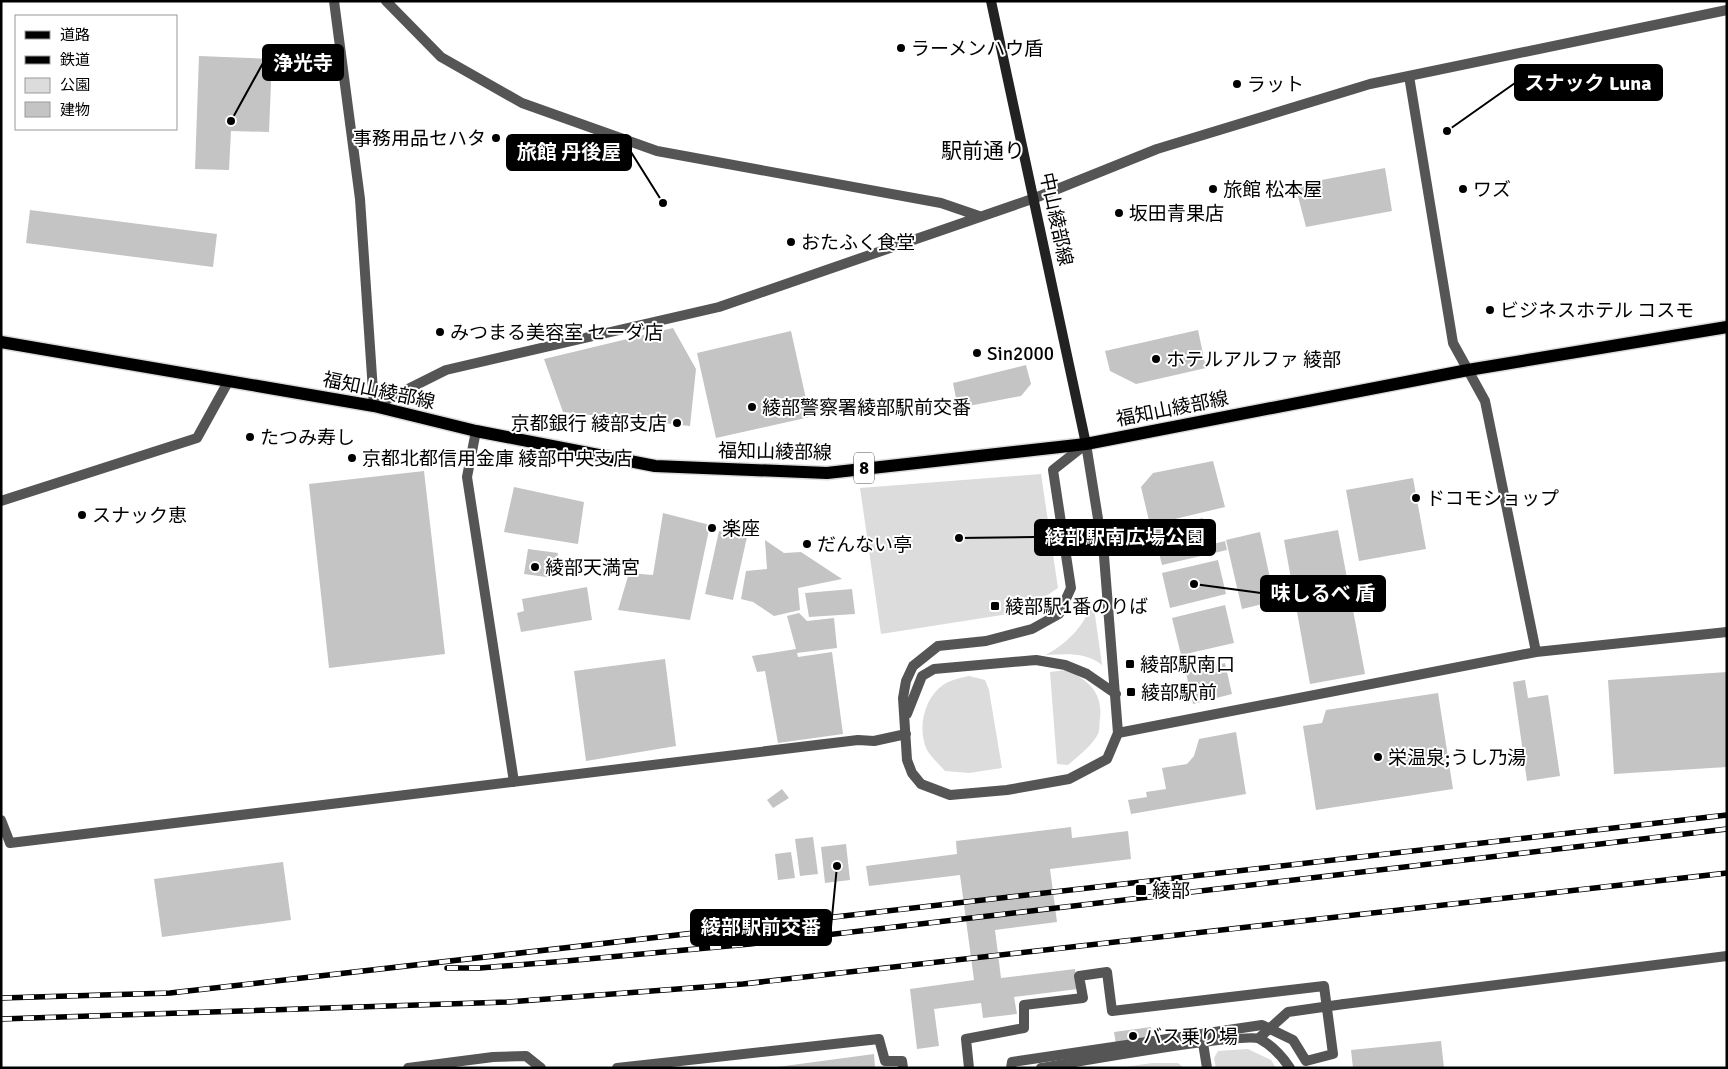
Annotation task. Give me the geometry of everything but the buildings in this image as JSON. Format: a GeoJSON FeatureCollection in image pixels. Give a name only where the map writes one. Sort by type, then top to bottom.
{"type":"FeatureCollection","features":[{"type":"Feature","properties":{"kind":"main road","name":"中山綾部線"},"geometry":{"type":"LineString","coordinates":[[991,1],[1035,198],[1086,444]]}},
{"type":"Feature","properties":{"kind":"main road","name":"福知山綾部線"},"geometry":{"type":"LineString","coordinates":[[1,342],[374,406],[476,431],[655,466],[827,473],[1086,444],[1468,370],[1727,327]]}},
{"type":"Feature","properties":{"kind":"street"},"geometry":{"type":"LineString","coordinates":[[334,1],[360,199],[374,406],[446,370],[719,307],[1035,198],[1157,149],[1370,84],[1727,10]]}},
{"type":"Feature","properties":{"kind":"street"},"geometry":{"type":"LineString","coordinates":[[386,1],[441,57],[531,107],[657,151],[941,203],[979,216]]}},
{"type":"Feature","properties":{"kind":"street"},"geometry":{"type":"LineString","coordinates":[[1409,76],[1453,343],[1485,401],[1536,652]]}},
{"type":"Feature","properties":{"kind":"street"},"geometry":{"type":"LineString","coordinates":[[1,501],[197,438],[228,382]]}},
{"type":"Feature","properties":{"kind":"street"},"geometry":{"type":"LineString","coordinates":[[476,431],[467,477],[514,782]]}},
{"type":"Feature","properties":{"kind":"street"},"geometry":{"type":"LineString","coordinates":[[1086,444],[1104,556],[1116,694],[1118,733],[1107,759],[1070,780],[1015,789],[950,795],[921,784],[912,773],[907,760],[903,698],[906,681],[913,666],[938,646],[986,641],[1032,629],[1059,614],[1071,588],[1052,470],[1086,444]]}},
{"type":"Feature","properties":{"kind":"street"},"geometry":{"type":"LineString","coordinates":[[1118,733],[1536,652],[1727,632]]}},
{"type":"Feature","properties":{"kind":"street"},"geometry":{"type":"LineString","coordinates":[[905,720],[912,696],[922,676],[934,669],[1036,660],[1064,664],[1087,674],[1116,694]]}},
{"type":"Feature","properties":{"kind":"street"},"geometry":{"type":"LineString","coordinates":[[1,820],[10,843],[848,741],[874,740],[906,734]]}},
{"type":"Feature","properties":{"kind":"street"},"geometry":{"type":"LineString","coordinates":[[1041,1068],[1203,1043],[1259,1038],[1288,1012],[1727,956]]}},
{"type":"Feature","properties":{"kind":"street"},"geometry":{"type":"LineString","coordinates":[[969,1068],[966,1039],[1024,1028],[1024,1005],[1083,998],[1080,976],[1107,972],[1112,1012],[1324,986],[1333,1054],[1306,1061],[1293,1040],[1262,1025],[1012,1062],[1010,1068]]}},
{"type":"Feature","properties":{"kind":"street"},"geometry":{"type":"LineString","coordinates":[[617,1068],[658,1066],[879,1038],[885,1061],[902,1061],[903,1068]]}},
{"type":"Feature","properties":{"kind":"street"},"geometry":{"type":"LineString","coordinates":[[1259,1038],[1279,1052],[1290,1068]]}},
{"type":"Feature","properties":{"kind":"street"},"geometry":{"type":"LineString","coordinates":[[1203,1043],[1207,1068]]}},
{"type":"Feature","properties":{"kind":"street"},"geometry":{"type":"LineString","coordinates":[[408,1068],[493,1057],[526,1056],[541,1068]]}},
{"type":"Feature","properties":{"kind":"green space"},"geometry":{"type":"Polygon","coordinates":[[[1041,474],[1058,588],[1022,612],[881,634],[860,488],[1041,474]]]}},
{"type":"Feature","properties":{"kind":"green space"},"geometry":{"type":"Polygon","coordinates":[[[1093,601],[1102,665],[1083,656],[1068,654],[1046,655],[1075,632],[1081,625],[1093,601]]]}},
{"type":"Feature","properties":{"kind":"green space"},"geometry":{"type":"Polygon","coordinates":[[[1066,670],[1081,678],[1093,688],[1097,695],[1100,710],[1098,734],[1089,747],[1068,765],[1057,764],[1050,672],[1066,670]]]}},
{"type":"Feature","properties":{"kind":"green space"},"geometry":{"type":"Polygon","coordinates":[[[969,676],[985,680],[989,690],[1002,768],[969,773],[945,771],[927,750],[924,742],[924,714],[931,698],[943,685],[952,680],[969,676]]]}},
{"type":"Feature","properties":{"kind":"green space"},"geometry":{"type":"Polygon","coordinates":[[[1248,1049],[1271,1060],[1276,1068],[1216,1068],[1214,1058],[1218,1051],[1248,1049]]]}},
{"type":"Feature","properties":{"kind":"green space"},"geometry":{"type":"Polygon","coordinates":[[[1152,1063],[1178,1063],[1184,1068],[1118,1068],[1152,1063]]]}},
{"type":"Feature","properties":{"kind":"railway"},"geometry":{"type":"LineString","coordinates":[[1,998],[170,993],[1727,815]]}},
{"type":"Feature","properties":{"kind":"railway"},"geometry":{"type":"LineString","coordinates":[[447,968],[480,968],[750,944],[1727,829]]}},
{"type":"Feature","properties":{"kind":"railway"},"geometry":{"type":"LineString","coordinates":[[1,1019],[507,1002],[743,984],[1727,873]]}},
{"type":"Feature","properties":{"kind":"place","name":"ラーメンハウ盾"},"geometry":{"type":"Point","coordinates":[901,48]}},
{"type":"Feature","properties":{"kind":"place","name":"ラット"},"geometry":{"type":"Point","coordinates":[1237,84]}},
{"type":"Feature","properties":{"kind":"place","name":"浄光寺"},"geometry":{"type":"Point","coordinates":[231,121]}},
{"type":"Feature","properties":{"kind":"place","name":"スナック Luna"},"geometry":{"type":"Point","coordinates":[1447,131]}},
{"type":"Feature","properties":{"kind":"place","name":"事務用品セハタ"},"geometry":{"type":"Point","coordinates":[496,138]}},
{"type":"Feature","properties":{"kind":"place","name":"旅館 松本屋"},"geometry":{"type":"Point","coordinates":[1213,189]}},
{"type":"Feature","properties":{"kind":"place","name":"ワズ"},"geometry":{"type":"Point","coordinates":[1463,189]}},
{"type":"Feature","properties":{"kind":"place","name":"旅館 丹後屋"},"geometry":{"type":"Point","coordinates":[663,203]}},
{"type":"Feature","properties":{"kind":"place","name":"坂田青果店"},"geometry":{"type":"Point","coordinates":[1119,213]}},
{"type":"Feature","properties":{"kind":"place","name":"おたふく食堂"},"geometry":{"type":"Point","coordinates":[791,242]}},
{"type":"Feature","properties":{"kind":"place","name":"ビジネスホテル コスモ"},"geometry":{"type":"Point","coordinates":[1490,310]}},
{"type":"Feature","properties":{"kind":"place","name":"みつまる美容室 セーダ店"},"geometry":{"type":"Point","coordinates":[440,332]}},
{"type":"Feature","properties":{"kind":"place","name":"Sin2000"},"geometry":{"type":"Point","coordinates":[977,353]}},
{"type":"Feature","properties":{"kind":"place","name":"ホテルアルファ 綾部"},"geometry":{"type":"Point","coordinates":[1156,359]}},
{"type":"Feature","properties":{"kind":"place","name":"綾部警察署綾部駅前交番"},"geometry":{"type":"Point","coordinates":[752,407]}},
{"type":"Feature","properties":{"kind":"place","name":"京都銀行 綾部支店"},"geometry":{"type":"Point","coordinates":[677,423]}},
{"type":"Feature","properties":{"kind":"place","name":"たつみ寿し"},"geometry":{"type":"Point","coordinates":[250,437]}},
{"type":"Feature","properties":{"kind":"place","name":"京都北都信用金庫 綾部中央支店"},"geometry":{"type":"Point","coordinates":[352,458]}},
{"type":"Feature","properties":{"kind":"place","name":"ドコモショップ"},"geometry":{"type":"Point","coordinates":[1416,498]}},
{"type":"Feature","properties":{"kind":"place","name":"スナック恵"},"geometry":{"type":"Point","coordinates":[82,515]}},
{"type":"Feature","properties":{"kind":"place","name":"楽座"},"geometry":{"type":"Point","coordinates":[712,528]}},
{"type":"Feature","properties":{"kind":"place","name":"綾部駅南広場公園"},"geometry":{"type":"Point","coordinates":[959,538]}},
{"type":"Feature","properties":{"kind":"place","name":"だんない亭"},"geometry":{"type":"Point","coordinates":[807,544]}},
{"type":"Feature","properties":{"kind":"place","name":"綾部天満宮"},"geometry":{"type":"Point","coordinates":[535,567]}},
{"type":"Feature","properties":{"kind":"place","name":"味しるべ 盾"},"geometry":{"type":"Point","coordinates":[1194,584]}},
{"type":"Feature","properties":{"kind":"place","name":"綾部駅1番のりば"},"geometry":{"type":"Point","coordinates":[995,606]}},
{"type":"Feature","properties":{"kind":"place","name":"綾部駅南口"},"geometry":{"type":"Point","coordinates":[1130,664]}},
{"type":"Feature","properties":{"kind":"place","name":"綾部駅前"},"geometry":{"type":"Point","coordinates":[1131,692]}},
{"type":"Feature","properties":{"kind":"place","name":"栄温泉;うし乃湯"},"geometry":{"type":"Point","coordinates":[1378,757]}},
{"type":"Feature","properties":{"kind":"place","name":"綾部駅前交番"},"geometry":{"type":"Point","coordinates":[837,866]}},
{"type":"Feature","properties":{"kind":"place","name":"綾部"},"geometry":{"type":"Point","coordinates":[1141,890]}},
{"type":"Feature","properties":{"kind":"place","name":"バス乗り場"},"geometry":{"type":"Point","coordinates":[1133,1036]}},
{"type":"Feature","properties":{"kind":"district","name":"駅前通り"},"geometry":{"type":"Point","coordinates":[983,151]}}]}
